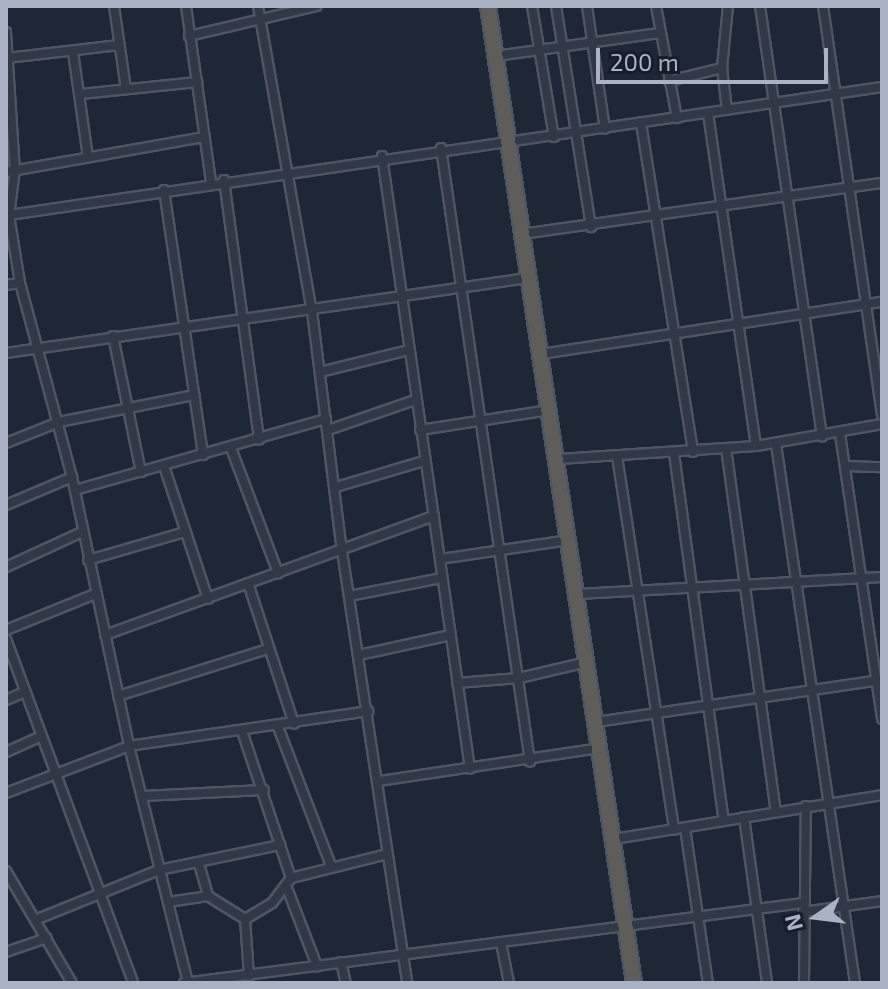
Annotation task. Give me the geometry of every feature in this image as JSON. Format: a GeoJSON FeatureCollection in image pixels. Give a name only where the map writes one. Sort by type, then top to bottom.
{"type":"FeatureCollection","features":[{"type":"Feature","properties":{"kind":"highway"},"geometry":{"type":"LineString","coordinates":[[488,6],[521,234],[559,459],[634,983]]}},
{"type":"Feature","properties":{"kind":"street"},"geometry":{"type":"LineString","coordinates":[[114,6],[126,89]]}},
{"type":"Feature","properties":{"kind":"street"},"geometry":{"type":"LineString","coordinates":[[186,6],[211,182]]}},
{"type":"Feature","properties":{"kind":"street"},"geometry":{"type":"LineString","coordinates":[[258,6],[312,311],[342,551],[407,983]]}},
{"type":"Feature","properties":{"kind":"street"},"geometry":{"type":"LineString","coordinates":[[189,36],[260,23],[317,6]]}},
{"type":"Feature","properties":{"kind":"street"},"geometry":{"type":"LineString","coordinates":[[532,6],[554,137]]}},
{"type":"Feature","properties":{"kind":"street"},"geometry":{"type":"LineString","coordinates":[[556,6],[591,227]]}},
{"type":"Feature","properties":{"kind":"street"},"geometry":{"type":"LineString","coordinates":[[587,6],[605,129]]}},
{"type":"Feature","properties":{"kind":"street"},"geometry":{"type":"LineString","coordinates":[[656,6],[677,118]]}},
{"type":"Feature","properties":{"kind":"street"},"geometry":{"type":"LineString","coordinates":[[727,110],[722,68],[728,6]]}},
{"type":"Feature","properties":{"kind":"street"},"geometry":{"type":"LineString","coordinates":[[760,6],[771,101],[822,437]]}},
{"type":"Feature","properties":{"kind":"street"},"geometry":{"type":"LineString","coordinates":[[823,6],[882,416]]}},
{"type":"Feature","properties":{"kind":"street"},"geometry":{"type":"LineString","coordinates":[[6,32],[9,215],[20,283],[41,347],[59,422],[129,746],[186,983],[226,981],[341,962],[501,943],[757,906],[844,908],[882,901]]}},
{"type":"Feature","properties":{"kind":"street"},"geometry":{"type":"LineString","coordinates":[[496,56],[659,33]]}},
{"type":"Feature","properties":{"kind":"street"},"geometry":{"type":"LineString","coordinates":[[8,58],[119,45]]}},
{"type":"Feature","properties":{"kind":"street"},"geometry":{"type":"LineString","coordinates":[[73,52],[88,157]]}},
{"type":"Feature","properties":{"kind":"street"},"geometry":{"type":"LineString","coordinates":[[669,81],[722,68]]}},
{"type":"Feature","properties":{"kind":"street"},"geometry":{"type":"LineString","coordinates":[[81,94],[197,82]]}},
{"type":"Feature","properties":{"kind":"street"},"geometry":{"type":"LineString","coordinates":[[9,215],[382,156],[554,137],[771,101],[882,87]]}},
{"type":"Feature","properties":{"kind":"street"},"geometry":{"type":"LineString","coordinates":[[708,113],[756,446]]}},
{"type":"Feature","properties":{"kind":"street"},"geometry":{"type":"LineString","coordinates":[[641,123],[693,452]]}},
{"type":"Feature","properties":{"kind":"street"},"geometry":{"type":"LineString","coordinates":[[10,171],[205,137]]}},
{"type":"Feature","properties":{"kind":"street"},"geometry":{"type":"LineString","coordinates":[[441,148],[530,762]]}},
{"type":"Feature","properties":{"kind":"street"},"geometry":{"type":"LineString","coordinates":[[382,156],[470,769]]}},
{"type":"Feature","properties":{"kind":"street"},"geometry":{"type":"LineString","coordinates":[[224,180],[259,440]]}},
{"type":"Feature","properties":{"kind":"street"},"geometry":{"type":"LineString","coordinates":[[521,234],[591,227],[882,183]]}},
{"type":"Feature","properties":{"kind":"street"},"geometry":{"type":"LineString","coordinates":[[164,190],[203,455]]}},
{"type":"Feature","properties":{"kind":"street"},"geometry":{"type":"LineString","coordinates":[[6,353],[463,290],[528,278]]}},
{"type":"Feature","properties":{"kind":"street"},"geometry":{"type":"LineString","coordinates":[[6,285],[20,283]]}},
{"type":"Feature","properties":{"kind":"street"},"geometry":{"type":"LineString","coordinates":[[541,354],[674,331],[882,302]]}},
{"type":"Feature","properties":{"kind":"street"},"geometry":{"type":"LineString","coordinates":[[113,336],[141,472]]}},
{"type":"Feature","properties":{"kind":"street"},"geometry":{"type":"LineString","coordinates":[[320,372],[409,350]]}},
{"type":"Feature","properties":{"kind":"street"},"geometry":{"type":"LineString","coordinates":[[6,443],[59,422],[194,395]]}},
{"type":"Feature","properties":{"kind":"street"},"geometry":{"type":"LineString","coordinates":[[328,430],[415,400]]}},
{"type":"Feature","properties":{"kind":"street"},"geometry":{"type":"LineString","coordinates":[[420,430],[550,409]]}},
{"type":"Feature","properties":{"kind":"street"},"geometry":{"type":"LineString","coordinates":[[75,490],[326,419]]}},
{"type":"Feature","properties":{"kind":"street"},"geometry":{"type":"LineString","coordinates":[[559,459],[776,444],[882,424]]}},
{"type":"Feature","properties":{"kind":"street"},"geometry":{"type":"LineString","coordinates":[[840,434],[880,680],[882,719]]}},
{"type":"Feature","properties":{"kind":"street"},"geometry":{"type":"LineString","coordinates":[[776,444],[855,983]]}},
{"type":"Feature","properties":{"kind":"street"},"geometry":{"type":"LineString","coordinates":[[231,448],[278,573]]}},
{"type":"Feature","properties":{"kind":"street"},"geometry":{"type":"LineString","coordinates":[[726,448],[776,811]]}},
{"type":"Feature","properties":{"kind":"street"},"geometry":{"type":"LineString","coordinates":[[674,453],[724,821]]}},
{"type":"Feature","properties":{"kind":"street"},"geometry":{"type":"LineString","coordinates":[[617,456],[674,830]]}},
{"type":"Feature","properties":{"kind":"street"},"geometry":{"type":"LineString","coordinates":[[336,487],[424,461]]}},
{"type":"Feature","properties":{"kind":"street"},"geometry":{"type":"LineString","coordinates":[[164,466],[208,599]]}},
{"type":"Feature","properties":{"kind":"street"},"geometry":{"type":"LineString","coordinates":[[847,466],[882,467]]}},
{"type":"Feature","properties":{"kind":"street"},"geometry":{"type":"LineString","coordinates":[[6,505],[72,477]]}},
{"type":"Feature","properties":{"kind":"street"},"geometry":{"type":"LineString","coordinates":[[105,635],[434,516]]}},
{"type":"Feature","properties":{"kind":"street"},"geometry":{"type":"LineString","coordinates":[[6,567],[82,532]]}},
{"type":"Feature","properties":{"kind":"street"},"geometry":{"type":"LineString","coordinates":[[88,560],[185,532]]}},
{"type":"Feature","properties":{"kind":"street"},"geometry":{"type":"LineString","coordinates":[[440,559],[570,540]]}},
{"type":"Feature","properties":{"kind":"street"},"geometry":{"type":"LineString","coordinates":[[578,594],[692,585],[882,577]]}},
{"type":"Feature","properties":{"kind":"street"},"geometry":{"type":"LineString","coordinates":[[349,596],[442,578]]}},
{"type":"Feature","properties":{"kind":"street"},"geometry":{"type":"LineString","coordinates":[[248,583],[294,724]]}},
{"type":"Feature","properties":{"kind":"street"},"geometry":{"type":"LineString","coordinates":[[6,630],[95,594]]}},
{"type":"Feature","properties":{"kind":"street"},"geometry":{"type":"LineString","coordinates":[[359,655],[451,635]]}},
{"type":"Feature","properties":{"kind":"street"},"geometry":{"type":"LineString","coordinates":[[6,639],[96,894],[133,983]]}},
{"type":"Feature","properties":{"kind":"street"},"geometry":{"type":"LineString","coordinates":[[118,696],[268,649]]}},
{"type":"Feature","properties":{"kind":"street"},"geometry":{"type":"LineString","coordinates":[[457,683],[519,678],[587,661]]}},
{"type":"Feature","properties":{"kind":"street"},"geometry":{"type":"LineString","coordinates":[[596,722],[811,693],[880,680]]}},
{"type":"Feature","properties":{"kind":"street"},"geometry":{"type":"LineString","coordinates":[[6,700],[25,692]]}},
{"type":"Feature","properties":{"kind":"street"},"geometry":{"type":"LineString","coordinates":[[6,793],[129,746],[278,727],[368,711]]}},
{"type":"Feature","properties":{"kind":"street"},"geometry":{"type":"LineString","coordinates":[[278,727],[331,866]]}},
{"type":"Feature","properties":{"kind":"street"},"geometry":{"type":"LineString","coordinates":[[168,902],[208,896],[245,919],[256,917],[287,888],[291,878],[242,731]]}},
{"type":"Feature","properties":{"kind":"street"},"geometry":{"type":"LineString","coordinates":[[6,752],[40,737]]}},
{"type":"Feature","properties":{"kind":"street"},"geometry":{"type":"LineString","coordinates":[[379,781],[530,762],[600,748]]}},
{"type":"Feature","properties":{"kind":"street"},"geometry":{"type":"LineString","coordinates":[[142,796],[264,790]]}},
{"type":"Feature","properties":{"kind":"street"},"geometry":{"type":"LineString","coordinates":[[614,839],[882,795]]}},
{"type":"Feature","properties":{"kind":"street"},"geometry":{"type":"LineString","coordinates":[[804,983],[806,806]]}},
{"type":"Feature","properties":{"kind":"street"},"geometry":{"type":"LineString","coordinates":[[744,817],[767,983]]}},
{"type":"Feature","properties":{"kind":"street"},"geometry":{"type":"LineString","coordinates":[[685,828],[708,983]]}},
{"type":"Feature","properties":{"kind":"street"},"geometry":{"type":"LineString","coordinates":[[35,920],[159,870],[280,845]]}},
{"type":"Feature","properties":{"kind":"street"},"geometry":{"type":"LineString","coordinates":[[291,878],[387,854]]}},
{"type":"Feature","properties":{"kind":"street"},"geometry":{"type":"LineString","coordinates":[[199,864],[208,896]]}},
{"type":"Feature","properties":{"kind":"street"},"geometry":{"type":"LineString","coordinates":[[6,871],[72,983]]}},
{"type":"Feature","properties":{"kind":"street"},"geometry":{"type":"LineString","coordinates":[[287,888],[317,966]]}},
{"type":"Feature","properties":{"kind":"street"},"geometry":{"type":"LineString","coordinates":[[245,919],[249,976]]}},
{"type":"Feature","properties":{"kind":"street"},"geometry":{"type":"LineString","coordinates":[[6,952],[47,938]]}},
{"type":"Feature","properties":{"kind":"street"},"geometry":{"type":"LineString","coordinates":[[501,943],[509,983]]}},
{"type":"Feature","properties":{"kind":"street"},"geometry":{"type":"LineString","coordinates":[[341,962],[346,983]]}},
{"type":"Feature","properties":{"kind":"street"},"geometry":{"type":"LineString","coordinates":[[282,972],[285,983]]}}]}
